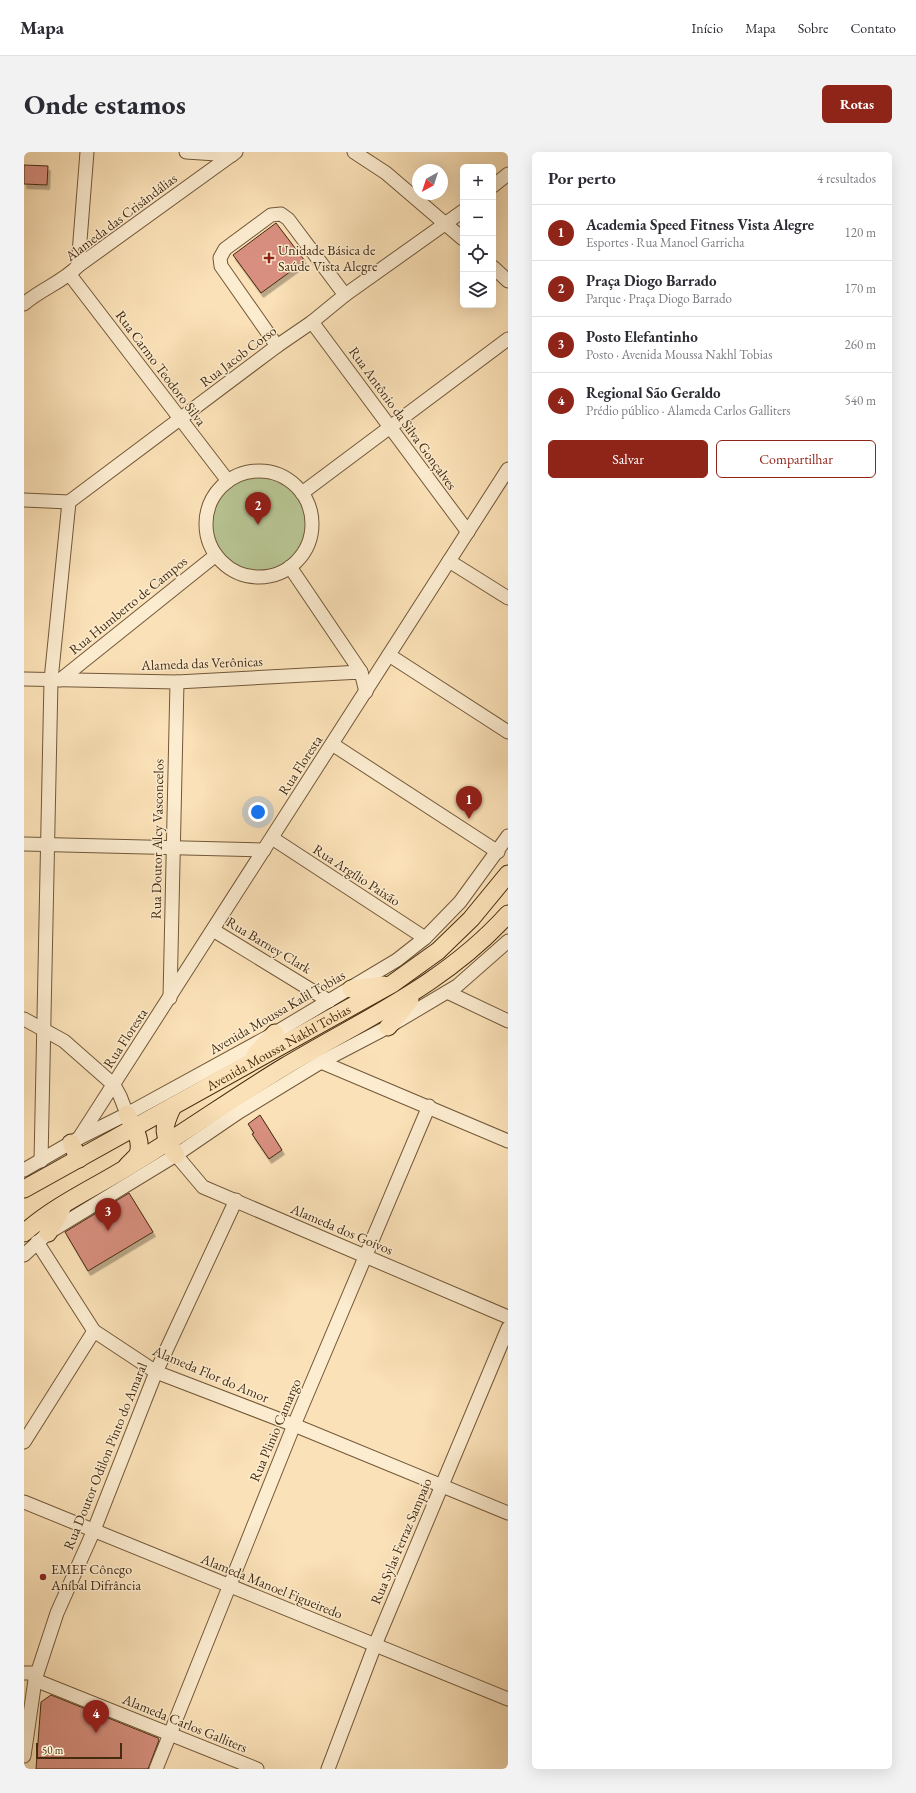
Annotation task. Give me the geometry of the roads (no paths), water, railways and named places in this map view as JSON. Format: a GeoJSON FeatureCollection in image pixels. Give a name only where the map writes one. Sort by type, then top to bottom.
{"type":"FeatureCollection","features":[{"type":"Feature","properties":{"kind":"main road","name":"Avenida Moussa Nakhl Tobias"},"geometry":{"type":"LineString","coordinates":[[24,1189],[79,1159],[130,1121],[173,1106],[392,984],[443,946],[470,919],[508,874]]}},
{"type":"Feature","properties":{"kind":"main road","name":"Avenida Moussa Nakhl Tobias"},"geometry":{"type":"LineString","coordinates":[[32,1231],[64,1204],[123,1170],[172,1149],[214,1113],[284,1067],[418,991],[464,956],[493,930],[508,914]]}},
{"type":"Feature","properties":{"kind":"main road"},"geometry":{"type":"LineString","coordinates":[[351,989],[392,984]]}},
{"type":"Feature","properties":{"kind":"main road"},"geometry":{"type":"LineString","coordinates":[[388,1027],[418,991]]}},
{"type":"Feature","properties":{"kind":"main road"},"geometry":{"type":"LineString","coordinates":[[247,1065],[275,1033]]}},
{"type":"Feature","properties":{"kind":"main road"},"geometry":{"type":"LineString","coordinates":[[172,1149],[164,1129],[173,1106]]}},
{"type":"Feature","properties":{"kind":"main road"},"geometry":{"type":"LineString","coordinates":[[214,1113],[239,1112]]}},
{"type":"Feature","properties":{"kind":"main road"},"geometry":{"type":"LineString","coordinates":[[123,1170],[138,1154],[139,1141],[130,1121]]}},
{"type":"Feature","properties":{"kind":"main road"},"geometry":{"type":"LineString","coordinates":[[75,1140],[79,1159]]}},
{"type":"Feature","properties":{"kind":"main road"},"geometry":{"type":"LineString","coordinates":[[24,1200],[41,1180]]}},
{"type":"Feature","properties":{"kind":"street"},"geometry":{"type":"LineString","coordinates":[[74,271],[87,152]]}},
{"type":"Feature","properties":{"kind":"street"},"geometry":{"type":"LineString","coordinates":[[186,152],[234,153]]}},
{"type":"Feature","properties":{"kind":"street"},"geometry":{"type":"LineString","coordinates":[[354,152],[386,173],[460,236]]}},
{"type":"Feature","properties":{"kind":"street","name":"Alameda das Crisândálias"},"geometry":{"type":"LineString","coordinates":[[27,298],[74,271],[234,153]]}},
{"type":"Feature","properties":{"kind":"street"},"geometry":{"type":"LineString","coordinates":[[496,184],[508,174]]}},
{"type":"Feature","properties":{"kind":"street","name":"Rua Jacob Corso"},"geometry":{"type":"LineString","coordinates":[[69,502],[277,346],[460,213]]}},
{"type":"Feature","properties":{"kind":"street"},"geometry":{"type":"LineString","coordinates":[[277,346],[221,266],[220,258],[225,249],[271,215],[281,214],[288,219],[345,296]]}},
{"type":"Feature","properties":{"kind":"street"},"geometry":{"type":"LineString","coordinates":[[496,270],[508,281]]}},
{"type":"Feature","properties":{"kind":"street","name":"Rua Carmo Teodoro Silva"},"geometry":{"type":"LineString","coordinates":[[74,271],[180,420],[228,481]]}},
{"type":"Feature","properties":{"kind":"street","name":"Rua Antônio da Silva Gonçalves"},"geometry":{"type":"LineString","coordinates":[[312,322],[388,427],[468,532]]}},
{"type":"Feature","properties":{"kind":"street"},"geometry":{"type":"LineString","coordinates":[[302,493],[388,427],[508,340]]}},
{"type":"Feature","properties":{"kind":"street","name":"Rua Floresta"},"geometry":{"type":"LineString","coordinates":[[75,1140],[114,1085],[508,469]]}},
{"type":"Feature","properties":{"kind":"street"},"geometry":{"type":"LineString","coordinates":[[259,471],[275,474],[290,481],[302,493],[310,513],[312,524],[309,540],[302,555],[290,567],[275,574],[259,577],[242,574],[228,567],[216,555],[208,540],[206,523],[208,507],[216,492],[228,481],[243,473],[259,471]]}},
{"type":"Feature","properties":{"kind":"street"},"geometry":{"type":"LineString","coordinates":[[24,500],[69,502],[55,680],[47,845],[41,1161]]}},
{"type":"Feature","properties":{"kind":"street","name":"Rua Humberto de Campos"},"geometry":{"type":"LineString","coordinates":[[55,680],[216,555]]}},
{"type":"Feature","properties":{"kind":"street"},"geometry":{"type":"LineString","coordinates":[[449,561],[508,598]]}},
{"type":"Feature","properties":{"kind":"street"},"geometry":{"type":"LineString","coordinates":[[290,567],[361,672],[366,692]]}},
{"type":"Feature","properties":{"kind":"street"},"geometry":{"type":"LineString","coordinates":[[389,655],[508,732]]}},
{"type":"Feature","properties":{"kind":"street","name":"Alameda das Verônicas"},"geometry":{"type":"LineString","coordinates":[[24,679],[176,682],[361,672]]}},
{"type":"Feature","properties":{"kind":"street","name":"Rua Doutor Alcy Vasconcelos"},"geometry":{"type":"LineString","coordinates":[[170,998],[176,682]]}},
{"type":"Feature","properties":{"kind":"street"},"geometry":{"type":"LineString","coordinates":[[332,744],[498,852]]}},
{"type":"Feature","properties":{"kind":"street","name":"Avenida Moussa Kalil Tobias"},"geometry":{"type":"LineString","coordinates":[[24,1170],[75,1140],[130,1121],[397,960],[425,938],[460,902],[498,852],[508,836]]}},
{"type":"Feature","properties":{"kind":"street","name":"Rua Argílio Paixão"},"geometry":{"type":"LineString","coordinates":[[272,838],[425,938]]}},
{"type":"Feature","properties":{"kind":"street"},"geometry":{"type":"LineString","coordinates":[[24,844],[264,850]]}},
{"type":"Feature","properties":{"kind":"street","name":"Rua Barney Clark"},"geometry":{"type":"LineString","coordinates":[[213,930],[329,1001]]}},
{"type":"Feature","properties":{"kind":"street"},"geometry":{"type":"LineString","coordinates":[[24,1255],[32,1231],[172,1149],[239,1112],[321,1062],[388,1027],[457,986],[508,941]]}},
{"type":"Feature","properties":{"kind":"street"},"geometry":{"type":"LineString","coordinates":[[447,992],[508,1021]]}},
{"type":"Feature","properties":{"kind":"street"},"geometry":{"type":"LineString","coordinates":[[24,1019],[64,1041],[114,1085],[130,1121]]}},
{"type":"Feature","properties":{"kind":"street"},"geometry":{"type":"LineString","coordinates":[[321,1062],[429,1106],[508,1141]]}},
{"type":"Feature","properties":{"kind":"street","name":"Rua Plinio Camargo"},"geometry":{"type":"LineString","coordinates":[[156,1769],[294,1425],[366,1258],[429,1106]]}},
{"type":"Feature","properties":{"kind":"street","name":"Alameda dos Goivos"},"geometry":{"type":"LineString","coordinates":[[172,1149],[203,1188],[236,1200],[366,1258],[508,1317]]}},
{"type":"Feature","properties":{"kind":"street","name":"Rua Doutor Odilon Pinto do Amaral"},"geometry":{"type":"LineString","coordinates":[[24,1756],[32,1675],[57,1613],[94,1530],[156,1372],[236,1200]]}},
{"type":"Feature","properties":{"kind":"street","name":"Alameda Flor do Amor"},"geometry":{"type":"LineString","coordinates":[[32,1231],[94,1331],[156,1372],[294,1425],[508,1513]]}},
{"type":"Feature","properties":{"kind":"street","name":"Rua Sylas Ferraz Sampaio"},"geometry":{"type":"LineString","coordinates":[[328,1769],[375,1645],[508,1328]]}},
{"type":"Feature","properties":{"kind":"street"},"geometry":{"type":"LineString","coordinates":[[24,1442],[94,1331]]}},
{"type":"Feature","properties":{"kind":"street","name":"Alameda Manoel Figueiredo"},"geometry":{"type":"LineString","coordinates":[[24,1502],[508,1699]]}},
{"type":"Feature","properties":{"kind":"street","name":"Alameda Carlos Galliters"},"geometry":{"type":"LineString","coordinates":[[32,1675],[257,1769]]}},
{"type":"Feature","properties":{"kind":"place","name":"Unidade Básica de Saúde Vista Alegre"},"geometry":{"type":"Point","coordinates":[269,258]}},
{"type":"Feature","properties":{"kind":"place","name":"Praça Diogo Barrado"},"geometry":{"type":"Point","coordinates":[258,525]}},
{"type":"Feature","properties":{"kind":"place","name":"Academia Speed Fitness Vista Alegre"},"geometry":{"type":"Point","coordinates":[469,819]}},
{"type":"Feature","properties":{"kind":"place","name":"Posto Elefantinho"},"geometry":{"type":"Point","coordinates":[108,1231]}},
{"type":"Feature","properties":{"kind":"place","name":"EMEF Cônego Aníbal Difrância"},"geometry":{"type":"Point","coordinates":[43,1577]}},
{"type":"Feature","properties":{"kind":"place","name":"Regional São Geraldo"},"geometry":{"type":"Point","coordinates":[96,1733]}}]}
